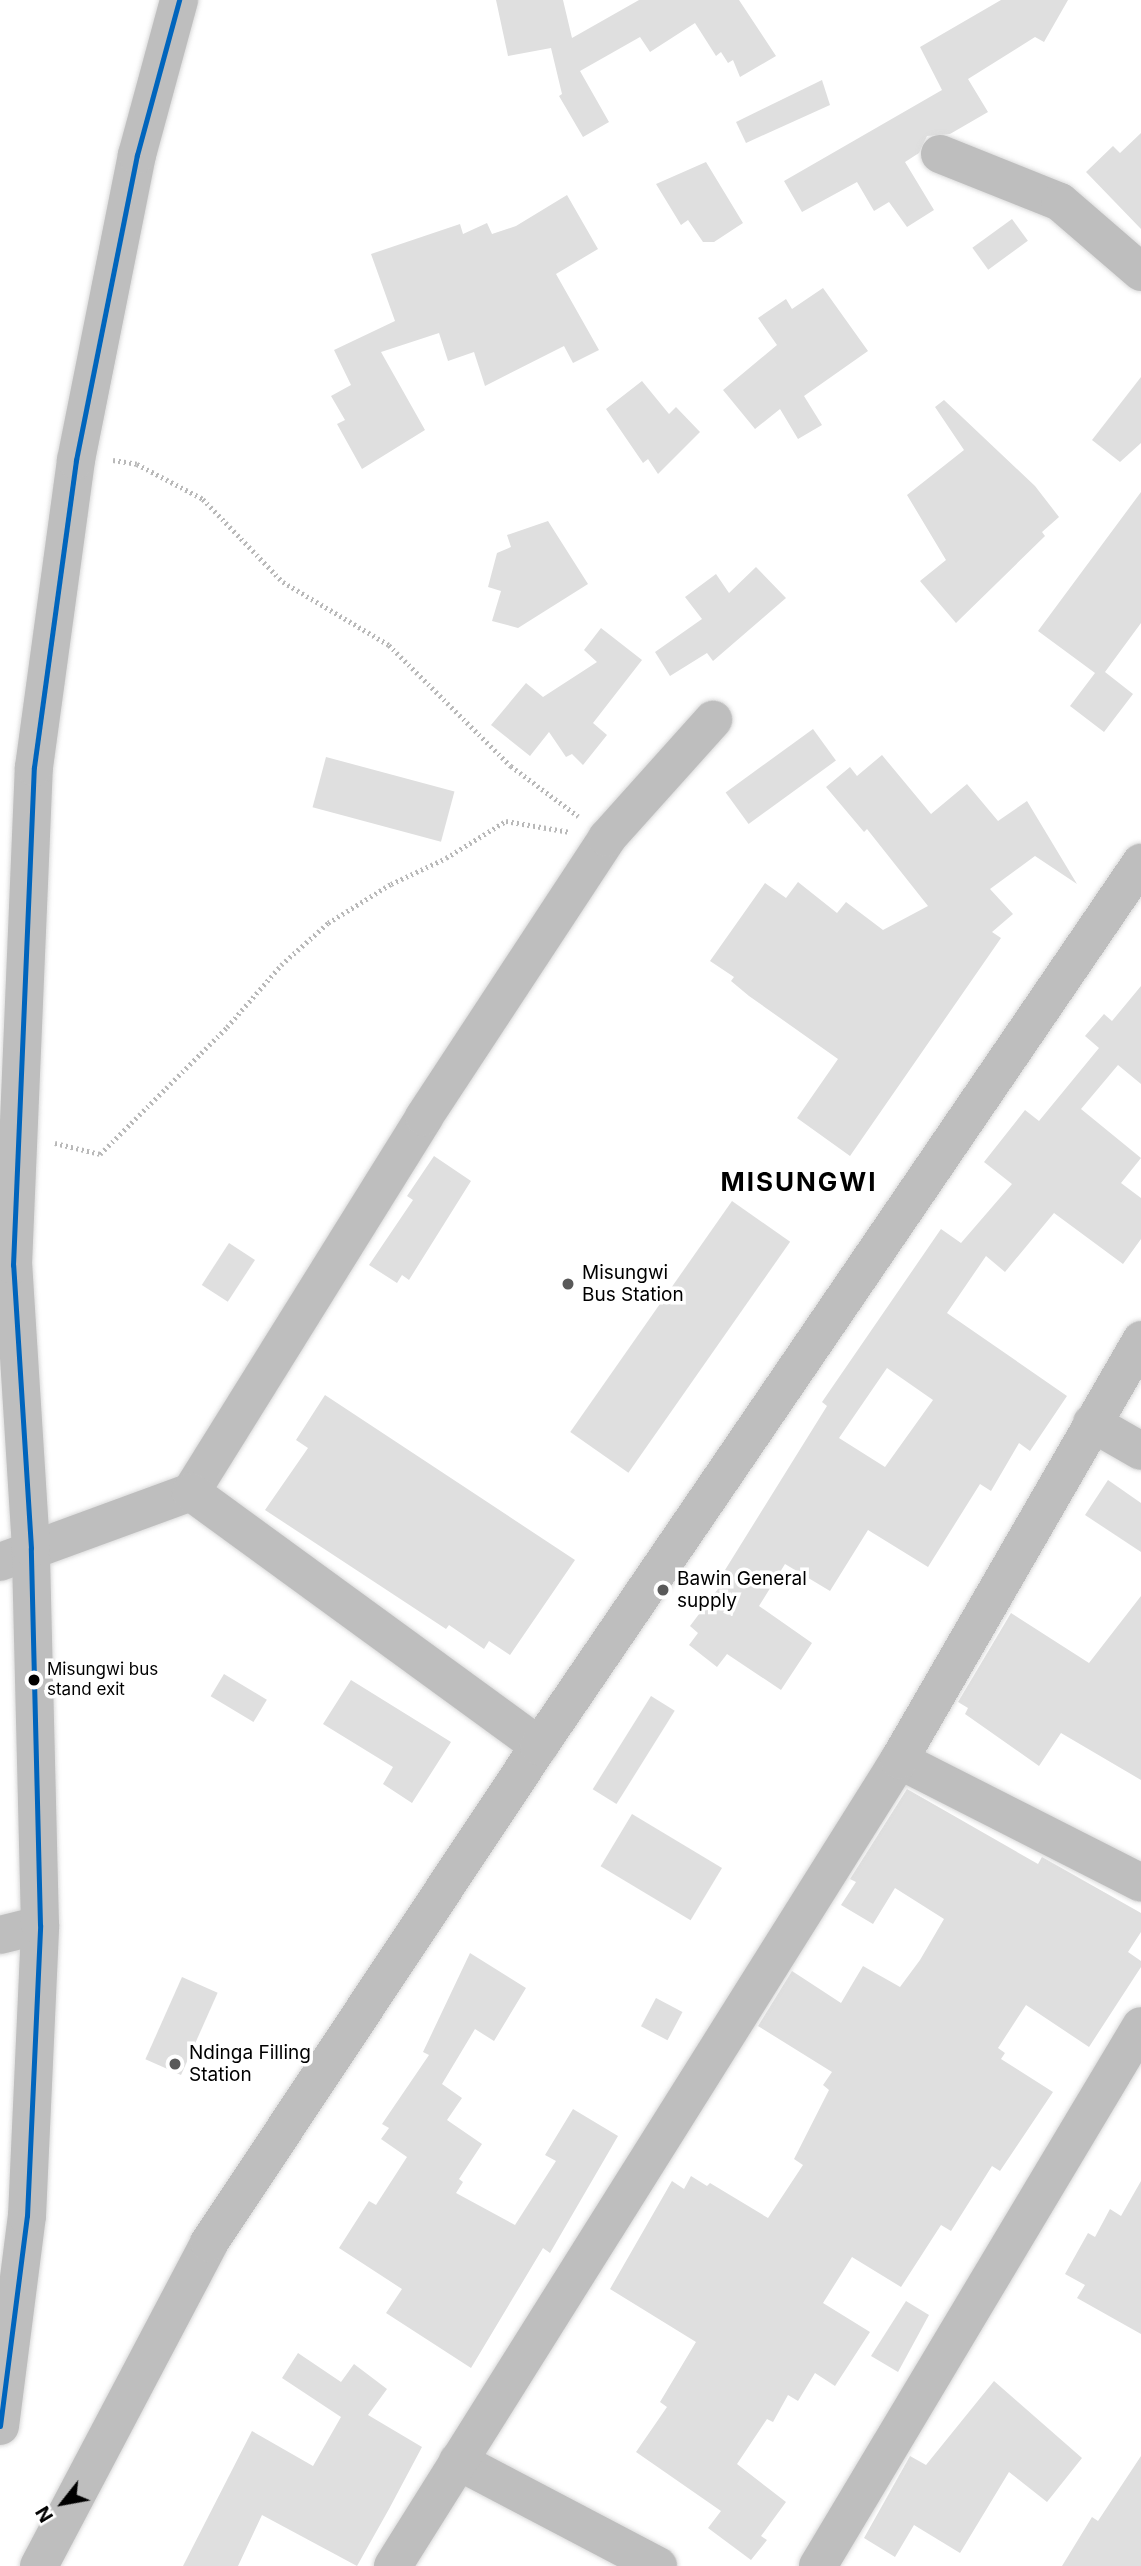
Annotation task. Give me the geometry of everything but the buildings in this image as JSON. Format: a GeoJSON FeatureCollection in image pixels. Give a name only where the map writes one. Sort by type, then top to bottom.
{"type":"FeatureCollection","features":[{"type":"Feature","properties":{"kind":"main road"},"geometry":{"type":"LineString","coordinates":[[0,2426],[27,2216],[40,1925],[15,1555],[6,1257],[17,1133],[34,767],[78,453],[137,155],[179,0]]}},
{"type":"Feature","properties":{"kind":"main road"},"geometry":{"type":"LineString","coordinates":[[940,154],[1060,202],[1136,257]]}},
{"type":"Feature","properties":{"kind":"main road"},"geometry":{"type":"LineString","coordinates":[[15,1555],[191,1492],[424,1117],[607,838],[713,720]]}},
{"type":"Feature","properties":{"kind":"main road"},"geometry":{"type":"LineString","coordinates":[[39,2566],[209,2243],[539,1746],[1141,863]]}},
{"type":"Feature","properties":{"kind":"main road"},"geometry":{"type":"LineString","coordinates":[[393,2566],[899,1760],[1141,1340]]}},
{"type":"Feature","properties":{"kind":"main road"},"geometry":{"type":"LineString","coordinates":[[1092,1423],[1141,1451]]}},
{"type":"Feature","properties":{"kind":"main road"},"geometry":{"type":"LineString","coordinates":[[191,1492],[539,1746]]}},
{"type":"Feature","properties":{"kind":"main road"},"geometry":{"type":"LineString","coordinates":[[899,1760],[1141,1882]]}},
{"type":"Feature","properties":{"kind":"main road"},"geometry":{"type":"LineString","coordinates":[[0,1935],[40,1925]]}},
{"type":"Feature","properties":{"kind":"main road"},"geometry":{"type":"LineString","coordinates":[[818,2566],[1141,2026]]}},
{"type":"Feature","properties":{"kind":"main road"},"geometry":{"type":"LineString","coordinates":[[458,2461],[658,2566]]}},
{"type":"Feature","properties":{"kind":"path"},"geometry":{"type":"LineString","coordinates":[[78,453],[138,464],[203,499],[284,582],[389,645],[511,766],[607,838]]}},
{"type":"Feature","properties":{"kind":"path"},"geometry":{"type":"LineString","coordinates":[[17,1133],[100,1154],[227,1027],[281,965],[328,923],[506,821],[607,838]]}},
{"type":"Feature","properties":{"kind":"transit line"},"geometry":{"type":"LineString","coordinates":[[0,2426],[27,2216],[40,1925],[31,1548],[13,1265],[34,767],[76,460],[137,155],[179,0]]}},
{"type":"Feature","properties":{"kind":"place","name":"Misungwi Bus Station"},"geometry":{"type":"Point","coordinates":[568,1284]}},
{"type":"Feature","properties":{"kind":"place","name":"Bawin General supply"},"geometry":{"type":"Point","coordinates":[663,1590]}},
{"type":"Feature","properties":{"kind":"place","name":"Misungwi bus stand exit"},"geometry":{"type":"Point","coordinates":[34,1680]}},
{"type":"Feature","properties":{"kind":"place","name":"Ndinga Filling Station"},"geometry":{"type":"Point","coordinates":[175,2064]}},
{"type":"Feature","properties":{"kind":"district","name":"MISUNGWI"},"geometry":{"type":"Point","coordinates":[799,1182]}}]}
